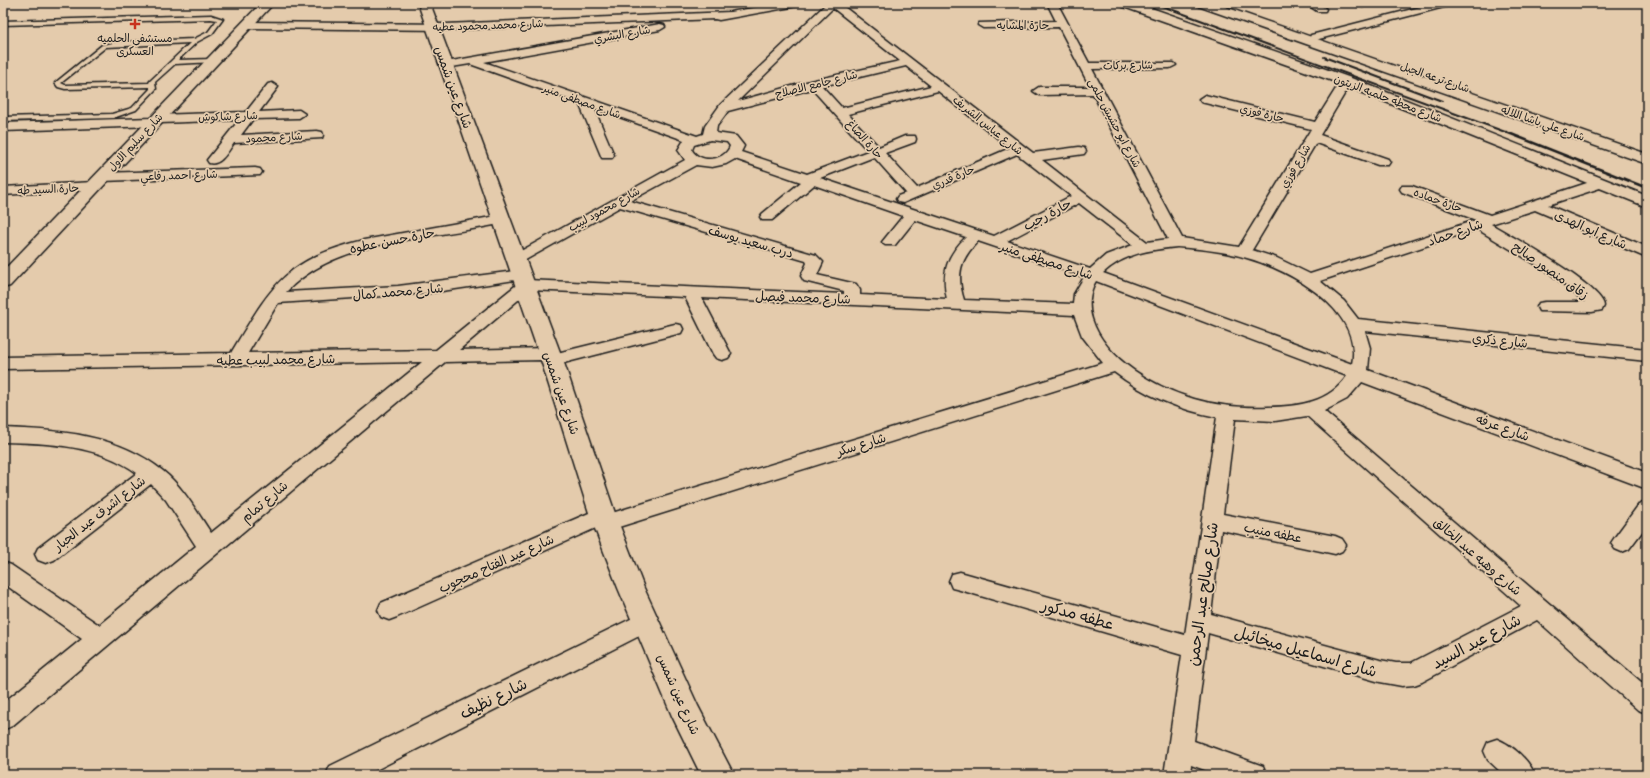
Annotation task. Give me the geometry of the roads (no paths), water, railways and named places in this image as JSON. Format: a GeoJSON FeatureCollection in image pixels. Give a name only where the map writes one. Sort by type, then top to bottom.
{"type":"FeatureCollection","features":[{"type":"Feature","properties":{"kind":"street","name":"شارع سليم الاول"},"geometry":{"type":"LineString","coordinates":[[3,282],[268,3]]}},
{"type":"Feature","properties":{"kind":"street","name":"شارع عين شمس"},"geometry":{"type":"LineString","coordinates":[[424,3],[551,357],[605,519],[631,588],[688,716],[718,775]]}},
{"type":"Feature","properties":{"kind":"street","name":"شارع البشري"},"geometry":{"type":"LineString","coordinates":[[446,65],[733,11],[797,3]]}},
{"type":"Feature","properties":{"kind":"street","name":"شارع عباس الشريف"},"geometry":{"type":"LineString","coordinates":[[833,3],[1143,246]]}},
{"type":"Feature","properties":{"kind":"street"},"geometry":{"type":"LineString","coordinates":[[709,136],[710,126],[724,108],[833,3]]}},
{"type":"Feature","properties":{"kind":"street","name":"شارع ابو حشيش حلمى"},"geometry":{"type":"LineString","coordinates":[[1052,3],[1177,242]]}},
{"type":"Feature","properties":{"kind":"street","name":"شارع محطه حلميه الزيتون"},"geometry":{"type":"LineString","coordinates":[[1125,3],[1346,81],[1647,202]]}},
{"type":"Feature","properties":{"kind":"street"},"geometry":{"type":"LineString","coordinates":[[1202,3],[1352,56]]}},
{"type":"Feature","properties":{"kind":"street","name":"شارع ترعه الجبل"},"geometry":{"type":"LineString","coordinates":[[1223,3],[1315,37],[1647,150]]}},
{"type":"Feature","properties":{"kind":"street"},"geometry":{"type":"LineString","coordinates":[[1310,3],[1321,9]]}},
{"type":"Feature","properties":{"kind":"street"},"geometry":{"type":"LineString","coordinates":[[1315,37],[1448,3]]}},
{"type":"Feature","properties":{"kind":"street"},"geometry":{"type":"LineString","coordinates":[[1398,6],[1410,12]]}},
{"type":"Feature","properties":{"kind":"street","name":"شارع محمد محمود عطيه"},"geometry":{"type":"LineString","coordinates":[[247,25],[432,27],[733,11]]}},
{"type":"Feature","properties":{"kind":"street","name":"حارة المشايه"},"geometry":{"type":"LineString","coordinates":[[983,25],[1063,24]]}},
{"type":"Feature","properties":{"kind":"street","name":"شارع علي باشا اللاله"},"geometry":{"type":"LineString","coordinates":[[1352,56],[1647,159]]}},
{"type":"Feature","properties":{"kind":"street","name":"شارع ترعه الجبل"},"geometry":{"type":"LineString","coordinates":[[1352,56],[1647,168]]}},
{"type":"Feature","properties":{"kind":"street","name":"شارع مصطفى منير"},"geometry":{"type":"LineString","coordinates":[[471,61],[694,139]]}},
{"type":"Feature","properties":{"kind":"street","name":"شارع جامع الاصلاح"},"geometry":{"type":"LineString","coordinates":[[724,108],[814,84],[909,62]]}},
{"type":"Feature","properties":{"kind":"street","name":"شارع بركات"},"geometry":{"type":"LineString","coordinates":[[1086,66],[1170,64]]}},
{"type":"Feature","properties":{"kind":"street","name":"شارع فوزي"},"geometry":{"type":"LineString","coordinates":[[1244,251],[1346,81]]}},
{"type":"Feature","properties":{"kind":"street","name":"حارة الصاغ"},"geometry":{"type":"LineString","coordinates":[[814,84],[915,194]]}},
{"type":"Feature","properties":{"kind":"street"},"geometry":{"type":"LineString","coordinates":[[214,160],[272,87]]}},
{"type":"Feature","properties":{"kind":"street"},"geometry":{"type":"LineString","coordinates":[[840,112],[940,87]]}},
{"type":"Feature","properties":{"kind":"street"},"geometry":{"type":"LineString","coordinates":[[1039,91],[1097,90]]}},
{"type":"Feature","properties":{"kind":"street","name":"حارة فوزي"},"geometry":{"type":"LineString","coordinates":[[1205,99],[1315,132],[1383,162]]}},
{"type":"Feature","properties":{"kind":"street"},"geometry":{"type":"LineString","coordinates":[[585,102],[607,155]]}},
{"type":"Feature","properties":{"kind":"street","name":"شارع شاكوش"},"geometry":{"type":"LineString","coordinates":[[152,124],[249,116],[299,114]]}},
{"type":"Feature","properties":{"kind":"street"},"geometry":{"type":"LineString","coordinates":[[3,127],[152,124]]}},
{"type":"Feature","properties":{"kind":"street"},"geometry":{"type":"LineString","coordinates":[[3,137],[152,124]]}},
{"type":"Feature","properties":{"kind":"street","name":"شارع محمود"},"geometry":{"type":"LineString","coordinates":[[231,139],[317,135]]}},
{"type":"Feature","properties":{"kind":"street"},"geometry":{"type":"LineString","coordinates":[[709,136],[724,137],[735,142],[737,146],[734,154],[715,162],[694,160],[689,157],[685,150],[686,146],[694,139],[709,136]]}},
{"type":"Feature","properties":{"kind":"street"},"geometry":{"type":"LineString","coordinates":[[767,217],[809,179],[910,139]]}},
{"type":"Feature","properties":{"kind":"street","name":"حارة قدري"},"geometry":{"type":"LineString","coordinates":[[887,206],[1018,149]]}},
{"type":"Feature","properties":{"kind":"street"},"geometry":{"type":"LineString","coordinates":[[1029,158],[1079,151]]}},
{"type":"Feature","properties":{"kind":"street","name":"شارع مصطفى منير"},"geometry":{"type":"LineString","coordinates":[[734,154],[1091,274],[1358,373]]}},
{"type":"Feature","properties":{"kind":"street","name":"شارع محمود لبيب"},"geometry":{"type":"LineString","coordinates":[[521,273],[617,202],[694,160]]}},
{"type":"Feature","properties":{"kind":"street","name":"شارع احمد رفاعي"},"geometry":{"type":"LineString","coordinates":[[98,181],[255,172]]}},
{"type":"Feature","properties":{"kind":"street","name":"حارة السيد طه"},"geometry":{"type":"LineString","coordinates":[[3,191],[98,181]]}},
{"type":"Feature","properties":{"kind":"street","name":"شارع حماد"},"geometry":{"type":"LineString","coordinates":[[1310,280],[1601,183]]}},
{"type":"Feature","properties":{"kind":"street","name":"حارة حماده"},"geometry":{"type":"LineString","coordinates":[[1407,189],[1485,222]]}},
{"type":"Feature","properties":{"kind":"street","name":"حارة رجب"},"geometry":{"type":"LineString","coordinates":[[994,242],[1080,197]]}},
{"type":"Feature","properties":{"kind":"street","name":"درب سعيد يوسف"},"geometry":{"type":"LineString","coordinates":[[617,202],[811,258],[815,262],[809,276],[810,278],[850,287],[852,290],[851,300]]}},
{"type":"Feature","properties":{"kind":"street","name":"شارع ابو الهدى"},"geometry":{"type":"LineString","coordinates":[[1536,205],[1647,253]]}},
{"type":"Feature","properties":{"kind":"street"},"geometry":{"type":"LineString","coordinates":[[890,242],[912,214]]}},
{"type":"Feature","properties":{"kind":"street","name":"حارة حسن عطوه"},"geometry":{"type":"LineString","coordinates":[[236,359],[273,298],[287,282],[307,267],[330,255],[356,245],[502,219]]}},
{"type":"Feature","properties":{"kind":"street","name":"زقاق منصور صالح"},"geometry":{"type":"LineString","coordinates":[[1485,222],[1566,279],[1596,303],[1596,306],[1592,307],[1545,306]]}},
{"type":"Feature","properties":{"kind":"street"},"geometry":{"type":"LineString","coordinates":[[957,304],[951,285],[952,266],[960,250],[975,236]]}},
{"type":"Feature","properties":{"kind":"street"},"geometry":{"type":"LineString","coordinates":[[1177,242],[1210,244],[1244,251],[1273,261],[1310,280],[1336,301],[1354,324],[1360,341],[1362,358],[1358,373],[1348,388],[1332,400],[1310,409],[1285,414],[1256,415],[1226,413],[1185,402],[1147,386],[1116,365],[1098,347],[1087,328],[1081,310],[1081,297],[1085,285],[1091,274],[1113,257],[1143,246],[1177,242]]}},
{"type":"Feature","properties":{"kind":"street","name":"شارع محمد فيصل"},"geometry":{"type":"LineString","coordinates":[[521,273],[691,293],[1081,310]]}},
{"type":"Feature","properties":{"kind":"street","name":"شارع محمد كمال"},"geometry":{"type":"LineString","coordinates":[[273,298],[342,296],[408,291],[521,273]]}},
{"type":"Feature","properties":{"kind":"street","name":"شارع تمام"},"geometry":{"type":"LineString","coordinates":[[3,718],[439,356],[521,273]]}},
{"type":"Feature","properties":{"kind":"street"},"geometry":{"type":"LineString","coordinates":[[691,293],[722,354]]}},
{"type":"Feature","properties":{"kind":"street","name":"شارع ذكري"},"geometry":{"type":"LineString","coordinates":[[1354,324],[1647,355]]}},
{"type":"Feature","properties":{"kind":"street","name":"شارع محمد لبيب عطيه"},"geometry":{"type":"LineString","coordinates":[[3,363],[439,356],[551,357],[675,329]]}},
{"type":"Feature","properties":{"kind":"street","name":"شارع سكر"},"geometry":{"type":"LineString","coordinates":[[605,519],[1116,365]]}},
{"type":"Feature","properties":{"kind":"street","name":"شارع عرفه"},"geometry":{"type":"LineString","coordinates":[[1358,373],[1647,481]]}},
{"type":"Feature","properties":{"kind":"street","name":"شارع وهبه عبد الخالق"},"geometry":{"type":"LineString","coordinates":[[1310,409],[1647,702]]}},
{"type":"Feature","properties":{"kind":"street","name":"شارع صالح عبد الرحمن"},"geometry":{"type":"LineString","coordinates":[[1178,775],[1226,413]]}},
{"type":"Feature","properties":{"kind":"street"},"geometry":{"type":"LineString","coordinates":[[3,435],[40,436],[83,441],[119,453],[151,473],[173,494],[209,548]]}},
{"type":"Feature","properties":{"kind":"street","name":"شارع اشرف عبد الجبار"},"geometry":{"type":"LineString","coordinates":[[46,554],[151,473]]}},
{"type":"Feature","properties":{"kind":"street"},"geometry":{"type":"LineString","coordinates":[[1622,543],[1647,509]]}},
{"type":"Feature","properties":{"kind":"street","name":"شارع عبد الفتاح محجوب"},"geometry":{"type":"LineString","coordinates":[[389,610],[605,519]]}},
{"type":"Feature","properties":{"kind":"street","name":"عطفه منيب"},"geometry":{"type":"LineString","coordinates":[[1212,520],[1335,544]]}},
{"type":"Feature","properties":{"kind":"street"},"geometry":{"type":"LineString","coordinates":[[3,571],[99,638]]}},
{"type":"Feature","properties":{"kind":"street","name":"عطفه مدكور"},"geometry":{"type":"LineString","coordinates":[[960,581],[1195,648]]}},
{"type":"Feature","properties":{"kind":"street","name":"شارع عبد السيد"},"geometry":{"type":"LineString","coordinates":[[1414,674],[1538,608]]}},
{"type":"Feature","properties":{"kind":"street","name":"شارع اسماعيل ميخائيل"},"geometry":{"type":"LineString","coordinates":[[1198,620],[1392,675],[1414,674]]}},
{"type":"Feature","properties":{"kind":"street","name":"شارع نظيف"},"geometry":{"type":"LineString","coordinates":[[339,775],[647,621]]}},
{"type":"Feature","properties":{"kind":"street"},"geometry":{"type":"LineString","coordinates":[[1181,749],[1254,775]]}},
{"type":"Feature","properties":{"kind":"street"},"geometry":{"type":"LineString","coordinates":[[1497,751],[1522,775]]}},
{"type":"Feature","properties":{"kind":"lane"},"geometry":{"type":"LineString","coordinates":[[3,23],[211,17],[220,19],[210,33],[195,41],[152,85],[65,87],[60,86],[58,83],[104,46],[118,44],[195,41]]}},
{"type":"Feature","properties":{"kind":"lane"},"geometry":{"type":"LineString","coordinates":[[175,62],[213,61]]}},
{"type":"Feature","properties":{"kind":"lane"},"geometry":{"type":"LineString","coordinates":[[3,119],[121,114],[134,109],[152,91],[154,88],[152,85]]}},
{"type":"Feature","properties":{"kind":"railway"},"geometry":{"type":"LineString","coordinates":[[1154,3],[1508,133]]}},
{"type":"Feature","properties":{"kind":"railway"},"geometry":{"type":"LineString","coordinates":[[1324,57],[1442,101]]}},
{"type":"Feature","properties":{"kind":"railway"},"geometry":{"type":"LineString","coordinates":[[1506,132],[1647,188]]}},
{"type":"Feature","properties":{"kind":"place","name":"مستشفى الحلميه العسكرى"},"geometry":{"type":"Point","coordinates":[135,24]}}]}
